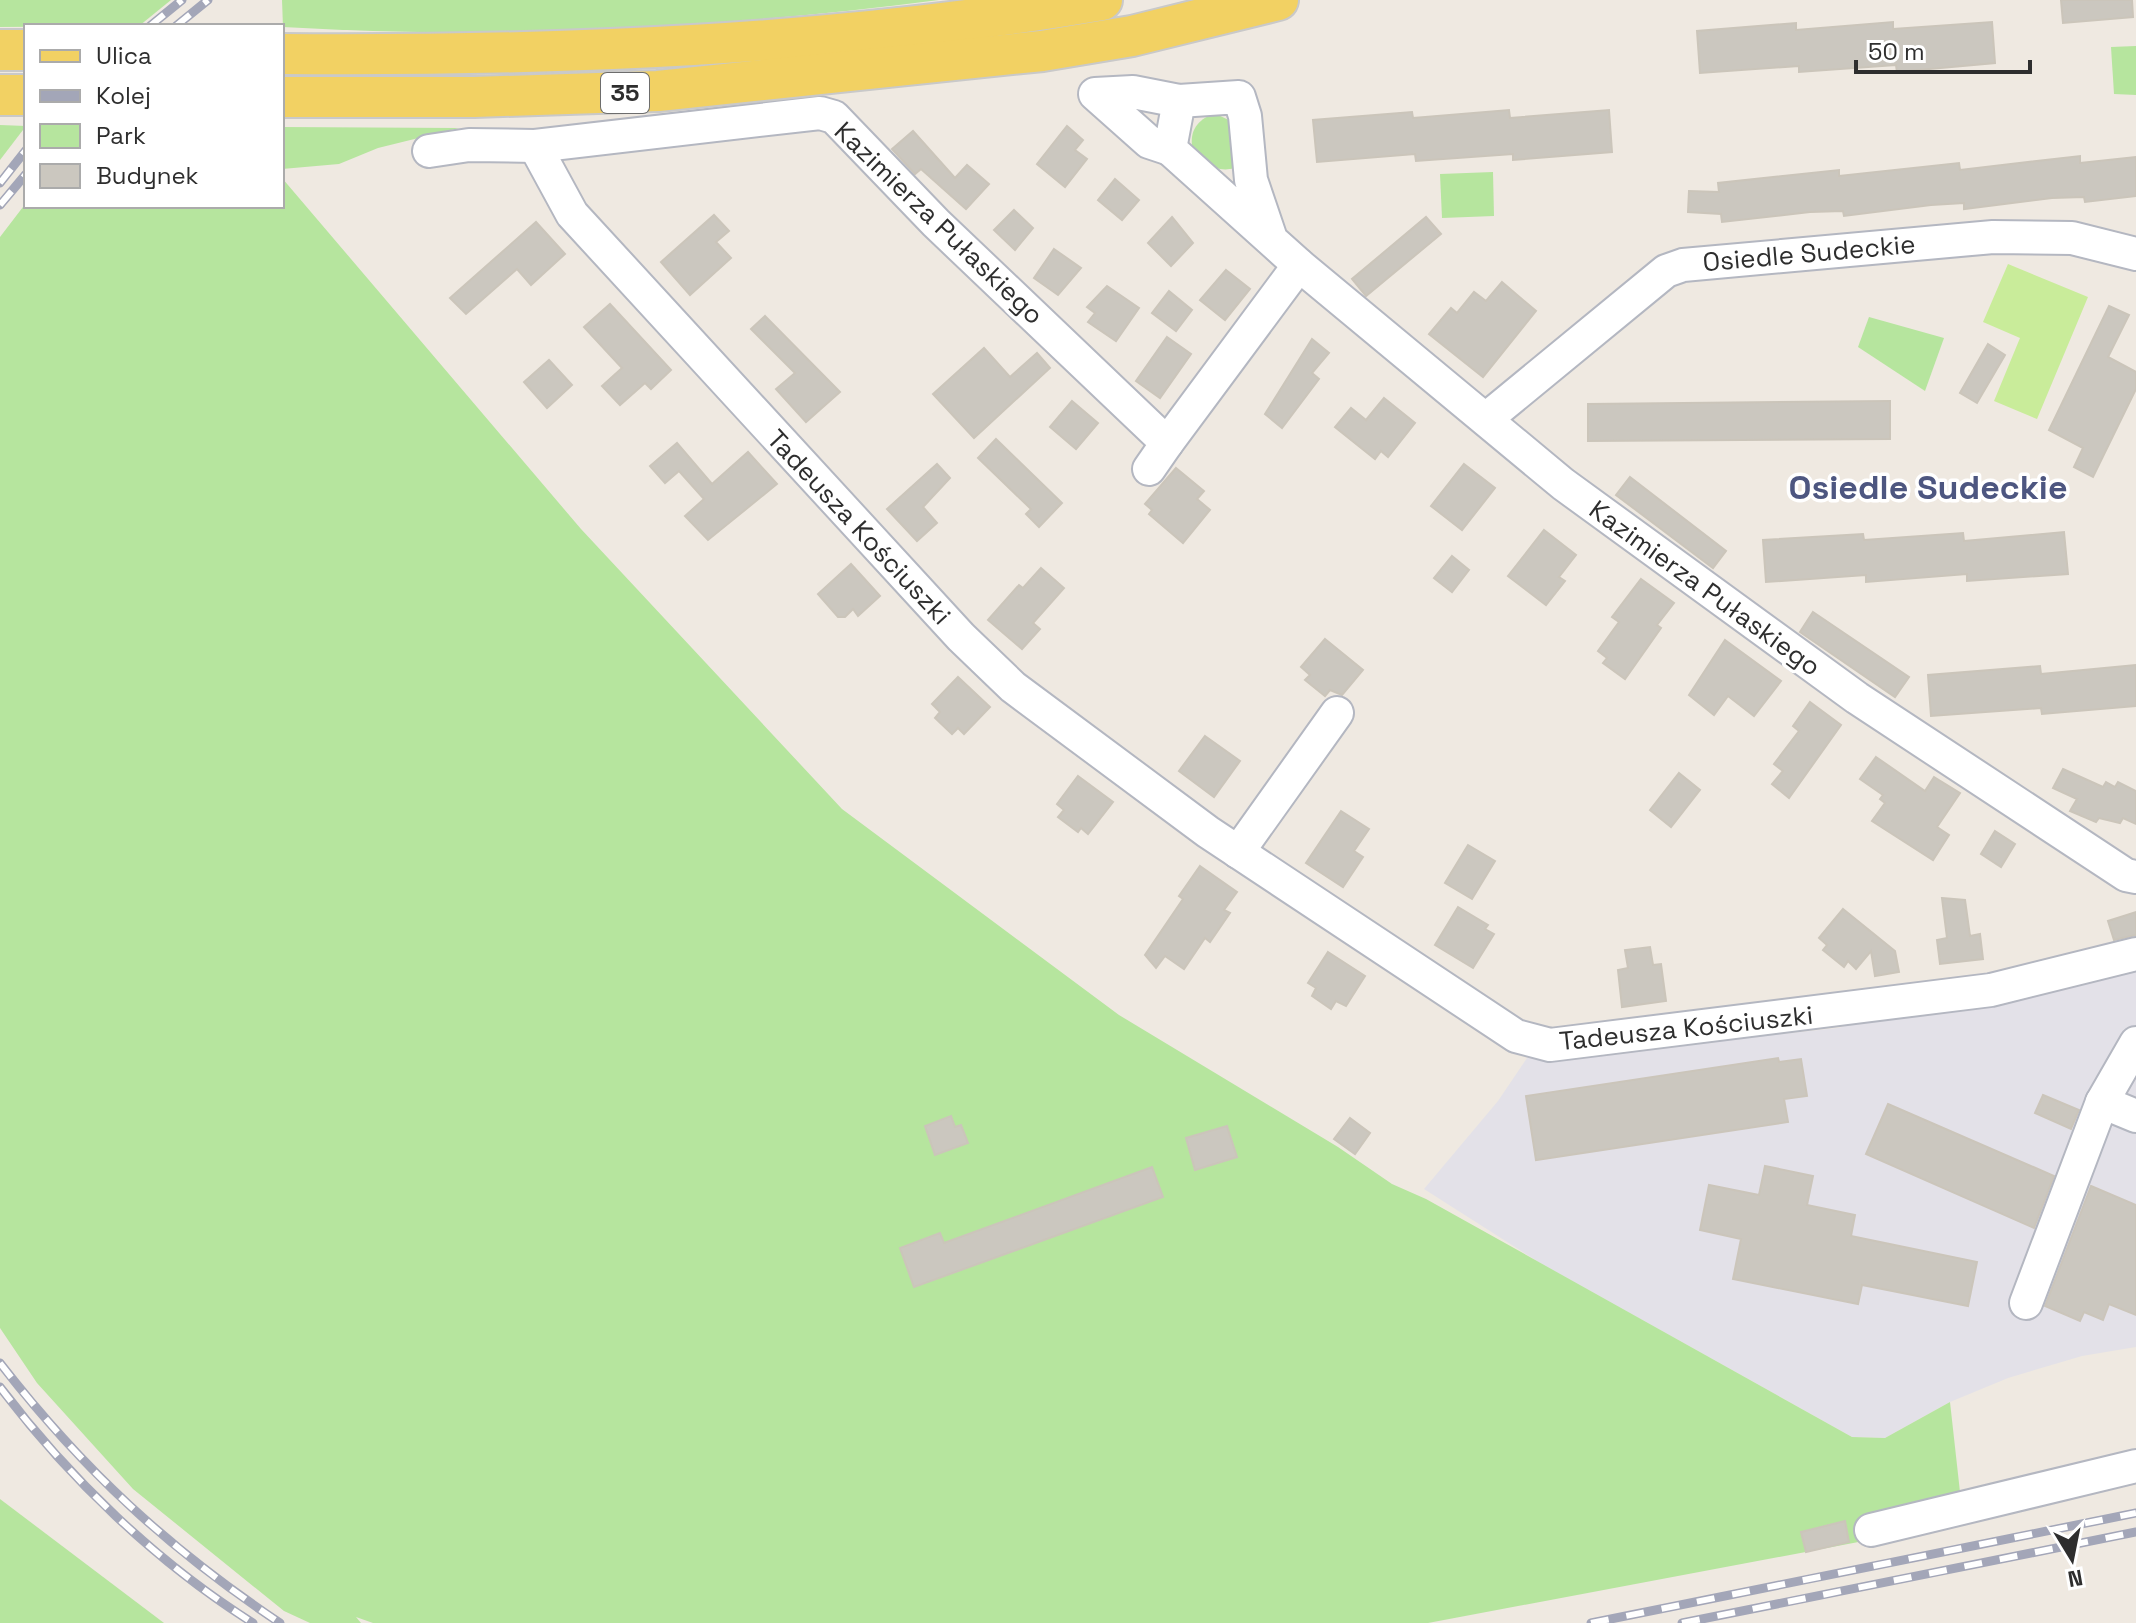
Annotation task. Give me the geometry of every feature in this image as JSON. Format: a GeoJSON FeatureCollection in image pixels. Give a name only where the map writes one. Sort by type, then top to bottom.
{"type":"FeatureCollection","features":[{"type":"Feature","properties":{"kind":"main road","name":"35"},"geometry":{"type":"LineString","coordinates":[[284,54],[514,55],[710,46],[812,38],[1053,4],[1102,0]]}},
{"type":"Feature","properties":{"kind":"main road","name":"35"},"geometry":{"type":"LineString","coordinates":[[284,97],[474,97],[674,90],[1042,51],[1158,31],[1278,0]]}},
{"type":"Feature","properties":{"kind":"main road"},"geometry":{"type":"LineString","coordinates":[[0,50],[24,50]]}},
{"type":"Feature","properties":{"kind":"main road"},"geometry":{"type":"LineString","coordinates":[[0,95],[24,95]]}},
{"type":"Feature","properties":{"kind":"street","name":"Kazimierza Pułaskiego"},"geometry":{"type":"LineString","coordinates":[[1270,236],[1251,180],[1245,116],[1239,97],[1179,101],[1133,92],[1095,94],[1149,142],[1170,149],[1299,265],[1563,484],[1844,689],[2068,839],[2126,875],[2136,877]]}},
{"type":"Feature","properties":{"kind":"street"},"geometry":{"type":"LineString","coordinates":[[1170,149],[1179,101]]}},
{"type":"Feature","properties":{"kind":"street","name":"Kazimierza Pułaskiego"},"geometry":{"type":"LineString","coordinates":[[429,151],[469,145],[535,146],[820,113],[834,117],[947,233],[1167,443]]}},
{"type":"Feature","properties":{"kind":"street","name":"Tadeusza Kościuszki"},"geometry":{"type":"LineString","coordinates":[[535,146],[572,214],[961,637],[1013,687],[1238,852],[1516,1036],[1550,1045],[1991,990],[2136,954]]}},
{"type":"Feature","properties":{"kind":"street","name":"Osiedle Sudeckie"},"geometry":{"type":"LineString","coordinates":[[1486,419],[1666,271],[1683,265],[1993,237],[2072,238],[2136,254]]}},
{"type":"Feature","properties":{"kind":"street"},"geometry":{"type":"LineString","coordinates":[[1149,469],[1299,265]]}},
{"type":"Feature","properties":{"kind":"street"},"geometry":{"type":"LineString","coordinates":[[1238,852],[1337,713]]}},
{"type":"Feature","properties":{"kind":"street"},"geometry":{"type":"LineString","coordinates":[[2026,1303],[2102,1102],[2136,1043]]}},
{"type":"Feature","properties":{"kind":"street"},"geometry":{"type":"LineString","coordinates":[[2102,1102],[2136,1116]]}},
{"type":"Feature","properties":{"kind":"street"},"geometry":{"type":"LineString","coordinates":[[1871,1530],[2136,1466]]}},
{"type":"Feature","properties":{"kind":"shaded area"},"geometry":{"type":"Polygon","coordinates":[[[2136,969],[2136,1347],[2082,1356],[2008,1378],[1950,1402],[1885,1438],[1852,1437],[1540,1263],[1424,1189],[1498,1101],[1527,1058],[1665,1044],[1736,1033],[1781,1034],[1838,1028],[1878,1017],[2136,969]]]}},
{"type":"Feature","properties":{"kind":"green space"},"geometry":{"type":"Polygon","coordinates":[[[0,0],[171,0],[141,24],[24,24],[24,27],[0,27],[0,0]]]}},
{"type":"Feature","properties":{"kind":"green space"},"geometry":{"type":"Polygon","coordinates":[[[282,0],[939,0],[776,18],[530,32],[365,31],[284,27],[282,0]]]}},
{"type":"Feature","properties":{"kind":"green space"},"geometry":{"type":"Polygon","coordinates":[[[2136,46],[2136,95],[2114,94],[2111,47],[2136,46]]]}},
{"type":"Feature","properties":{"kind":"green space"},"geometry":{"type":"Polygon","coordinates":[[[1216,114],[1233,122],[1234,168],[1221,169],[1209,164],[1192,145],[1197,125],[1216,114]]]}},
{"type":"Feature","properties":{"kind":"green space"},"geometry":{"type":"Polygon","coordinates":[[[0,125],[24,126],[24,129],[0,160],[0,125]]]}},
{"type":"Feature","properties":{"kind":"green space"},"geometry":{"type":"Polygon","coordinates":[[[284,127],[459,128],[378,148],[339,164],[284,169],[284,127]]]}},
{"type":"Feature","properties":{"kind":"green space"},"geometry":{"type":"Polygon","coordinates":[[[1493,172],[1494,216],[1442,218],[1440,174],[1493,172]]]}},
{"type":"Feature","properties":{"kind":"green space"},"geometry":{"type":"Polygon","coordinates":[[[284,180],[581,529],[842,809],[1119,1015],[1338,1147],[1392,1184],[1426,1199],[1852,1437],[1885,1438],[1950,1402],[1960,1492],[1863,1520],[1869,1540],[1428,1623],[373,1623],[356,1617],[361,1623],[310,1623],[284,1611],[133,1489],[37,1383],[0,1328],[0,237],[24,206],[284,208],[284,180]]]}},
{"type":"Feature","properties":{"kind":"green space"},"geometry":{"type":"Polygon","coordinates":[[[2008,264],[2088,297],[2037,419],[1994,401],[2020,338],[1983,322],[2008,264]]]}},
{"type":"Feature","properties":{"kind":"green space"},"geometry":{"type":"Polygon","coordinates":[[[1869,317],[1944,338],[1925,391],[1858,347],[1869,317]]]}},
{"type":"Feature","properties":{"kind":"green space"},"geometry":{"type":"Polygon","coordinates":[[[0,1499],[164,1623],[0,1623],[0,1499]]]}},
{"type":"Feature","properties":{"kind":"building"},"geometry":{"type":"Polygon","coordinates":[[[2061,0],[2132,0],[2133,17],[2063,23],[2061,0]]]}},
{"type":"Feature","properties":{"kind":"building"},"geometry":{"type":"Polygon","coordinates":[[[1893,22],[1893,29],[1992,22],[1995,63],[1897,72],[1896,65],[1799,72],[1799,66],[1700,73],[1697,31],[1796,23],[1796,30],[1893,22]]]}},
{"type":"Feature","properties":{"kind":"building"},"geometry":{"type":"Polygon","coordinates":[[[1509,110],[1510,118],[1609,110],[1612,152],[1513,160],[1513,154],[1416,161],[1415,154],[1317,162],[1313,120],[1412,112],[1413,118],[1509,110]]]}},
{"type":"Feature","properties":{"kind":"building"},"geometry":{"type":"Polygon","coordinates":[[[1067,126],[1083,140],[1075,150],[1087,159],[1065,187],[1037,164],[1067,126]]]}},
{"type":"Feature","properties":{"kind":"building"},"geometry":{"type":"Polygon","coordinates":[[[913,131],[955,178],[967,165],[989,184],[966,209],[921,169],[915,174],[892,149],[913,131]]]}},
{"type":"Feature","properties":{"kind":"building"},"geometry":{"type":"Polygon","coordinates":[[[2080,156],[2080,163],[2136,157],[2136,196],[2085,202],[2084,197],[2052,198],[1964,209],[1964,203],[1931,205],[1844,216],[1843,211],[1810,212],[1722,222],[1721,214],[1688,212],[1689,191],[1719,192],[1718,183],[1839,170],[1839,176],[1959,163],[1960,170],[2080,156]]]}},
{"type":"Feature","properties":{"kind":"building"},"geometry":{"type":"Polygon","coordinates":[[[1115,179],[1139,200],[1122,220],[1098,200],[1115,179]]]}},
{"type":"Feature","properties":{"kind":"building"},"geometry":{"type":"Polygon","coordinates":[[[1014,210],[1033,228],[1015,250],[994,230],[1014,210]]]}},
{"type":"Feature","properties":{"kind":"building"},"geometry":{"type":"Polygon","coordinates":[[[714,215],[729,231],[716,242],[731,258],[690,295],[661,262],[714,215]]]}},
{"type":"Feature","properties":{"kind":"building"},"geometry":{"type":"Polygon","coordinates":[[[1172,217],[1193,243],[1171,266],[1148,243],[1172,217]]]}},
{"type":"Feature","properties":{"kind":"building"},"geometry":{"type":"Polygon","coordinates":[[[1426,217],[1441,234],[1366,296],[1352,279],[1426,217]]]}},
{"type":"Feature","properties":{"kind":"building"},"geometry":{"type":"Polygon","coordinates":[[[536,222],[565,254],[531,285],[517,269],[466,314],[450,298],[536,222]]]}},
{"type":"Feature","properties":{"kind":"building"},"geometry":{"type":"Polygon","coordinates":[[[1054,249],[1081,268],[1058,295],[1034,278],[1054,249]]]}},
{"type":"Feature","properties":{"kind":"building"},"geometry":{"type":"Polygon","coordinates":[[[1226,270],[1250,289],[1225,320],[1200,300],[1226,270]]]}},
{"type":"Feature","properties":{"kind":"building"},"geometry":{"type":"Polygon","coordinates":[[[1502,282],[1536,311],[1483,377],[1429,334],[1451,308],[1457,313],[1474,292],[1486,301],[1502,282]]]}},
{"type":"Feature","properties":{"kind":"building"},"geometry":{"type":"Polygon","coordinates":[[[1107,286],[1139,308],[1116,341],[1088,322],[1095,313],[1087,307],[1107,286]]]}},
{"type":"Feature","properties":{"kind":"building"},"geometry":{"type":"Polygon","coordinates":[[[1169,291],[1192,310],[1176,331],[1152,313],[1169,291]]]}},
{"type":"Feature","properties":{"kind":"building"},"geometry":{"type":"Polygon","coordinates":[[[610,304],[671,370],[651,389],[645,383],[620,405],[602,386],[622,368],[584,327],[610,304]]]}},
{"type":"Feature","properties":{"kind":"building"},"geometry":{"type":"Polygon","coordinates":[[[2109,306],[2129,315],[2108,357],[2136,372],[2136,389],[2093,477],[2074,467],[2083,448],[2049,430],[2109,306]]]}},
{"type":"Feature","properties":{"kind":"building"},"geometry":{"type":"Polygon","coordinates":[[[765,316],[840,392],[806,422],[776,389],[795,373],[751,329],[765,316]]]}},
{"type":"Feature","properties":{"kind":"building"},"geometry":{"type":"Polygon","coordinates":[[[1167,337],[1191,354],[1160,398],[1136,381],[1167,337]]]}},
{"type":"Feature","properties":{"kind":"building"},"geometry":{"type":"Polygon","coordinates":[[[1312,339],[1329,353],[1312,373],[1319,379],[1282,428],[1265,414],[1312,339]]]}},
{"type":"Feature","properties":{"kind":"building"},"geometry":{"type":"Polygon","coordinates":[[[1988,344],[2005,355],[1977,403],[1960,393],[1988,344]]]}},
{"type":"Feature","properties":{"kind":"building"},"geometry":{"type":"Polygon","coordinates":[[[984,348],[1010,377],[1037,353],[1050,368],[974,438],[933,394],[984,348]]]}},
{"type":"Feature","properties":{"kind":"building"},"geometry":{"type":"Polygon","coordinates":[[[549,360],[572,385],[547,408],[524,382],[549,360]]]}},
{"type":"Feature","properties":{"kind":"building"},"geometry":{"type":"Polygon","coordinates":[[[1384,398],[1415,423],[1388,457],[1381,451],[1375,459],[1335,427],[1351,408],[1366,420],[1384,398]]]}},
{"type":"Feature","properties":{"kind":"building"},"geometry":{"type":"Polygon","coordinates":[[[1072,401],[1098,423],[1076,449],[1050,427],[1072,401]]]}},
{"type":"Feature","properties":{"kind":"building"},"geometry":{"type":"Polygon","coordinates":[[[1890,401],[1890,439],[1588,441],[1588,404],[1890,401]]]}},
{"type":"Feature","properties":{"kind":"building"},"geometry":{"type":"Polygon","coordinates":[[[996,439],[1062,503],[1039,527],[1026,514],[1031,509],[978,458],[996,439]]]}},
{"type":"Feature","properties":{"kind":"building"},"geometry":{"type":"Polygon","coordinates":[[[677,443],[712,484],[748,452],[777,484],[708,540],[685,516],[704,499],[679,471],[665,483],[650,466],[677,443]]]}},
{"type":"Feature","properties":{"kind":"building"},"geometry":{"type":"Polygon","coordinates":[[[937,464],[950,478],[923,507],[937,523],[917,541],[887,509],[937,464]]]}},
{"type":"Feature","properties":{"kind":"building"},"geometry":{"type":"Polygon","coordinates":[[[1464,464],[1495,488],[1462,530],[1431,506],[1464,464]]]}},
{"type":"Feature","properties":{"kind":"building"},"geometry":{"type":"Polygon","coordinates":[[[1176,468],[1204,491],[1197,499],[1210,510],[1183,543],[1149,514],[1152,510],[1145,504],[1176,468]]]}},
{"type":"Feature","properties":{"kind":"building"},"geometry":{"type":"Polygon","coordinates":[[[1630,477],[1726,551],[1713,568],[1616,495],[1630,477]]]}},
{"type":"Feature","properties":{"kind":"building"},"geometry":{"type":"Polygon","coordinates":[[[1544,530],[1576,555],[1559,577],[1565,581],[1546,605],[1508,576],[1544,530]]]}},
{"type":"Feature","properties":{"kind":"building"},"geometry":{"type":"Polygon","coordinates":[[[2064,532],[2068,574],[1967,581],[1967,574],[1866,582],[1866,575],[1766,582],[1763,540],[1863,534],[1864,540],[1963,533],[1964,541],[2064,532]]]}},
{"type":"Feature","properties":{"kind":"building"},"geometry":{"type":"Polygon","coordinates":[[[1452,556],[1469,570],[1452,592],[1434,578],[1452,556]]]}},
{"type":"Feature","properties":{"kind":"building"},"geometry":{"type":"Polygon","coordinates":[[[851,564],[880,596],[858,616],[853,609],[845,617],[838,617],[818,594],[851,564]]]}},
{"type":"Feature","properties":{"kind":"building"},"geometry":{"type":"Polygon","coordinates":[[[1041,568],[1064,588],[1033,623],[1040,629],[1022,649],[988,620],[1019,585],[1023,588],[1041,568]]]}},
{"type":"Feature","properties":{"kind":"building"},"geometry":{"type":"Polygon","coordinates":[[[1641,579],[1674,603],[1657,625],[1661,628],[1625,679],[1603,663],[1607,658],[1598,651],[1619,622],[1612,617],[1641,579]]]}},
{"type":"Feature","properties":{"kind":"building"},"geometry":{"type":"Polygon","coordinates":[[[1813,612],[1909,677],[1895,697],[1800,632],[1813,612]]]}},
{"type":"Feature","properties":{"kind":"building"},"geometry":{"type":"Polygon","coordinates":[[[1325,639],[1363,670],[1342,695],[1330,690],[1325,696],[1305,680],[1310,675],[1301,667],[1325,639]]]}},
{"type":"Feature","properties":{"kind":"building"},"geometry":{"type":"Polygon","coordinates":[[[1725,640],[1781,681],[1754,716],[1728,696],[1714,715],[1689,695],[1725,640]]]}},
{"type":"Feature","properties":{"kind":"building"},"geometry":{"type":"Polygon","coordinates":[[[2136,665],[2136,706],[2042,714],[2041,708],[1931,716],[1928,675],[2040,666],[2041,674],[2136,665]]]}},
{"type":"Feature","properties":{"kind":"building"},"geometry":{"type":"Polygon","coordinates":[[[958,677],[990,707],[964,734],[958,728],[952,734],[935,718],[940,712],[932,704],[958,677]]]}},
{"type":"Feature","properties":{"kind":"building"},"geometry":{"type":"Polygon","coordinates":[[[1810,702],[1841,725],[1789,798],[1772,784],[1783,771],[1774,764],[1799,731],[1793,726],[1810,702]]]}},
{"type":"Feature","properties":{"kind":"building"},"geometry":{"type":"Polygon","coordinates":[[[1205,736],[1240,761],[1214,797],[1179,771],[1205,736]]]}},
{"type":"Feature","properties":{"kind":"building"},"geometry":{"type":"Polygon","coordinates":[[[1876,757],[1925,791],[1934,777],[1960,793],[1937,827],[1949,835],[1933,860],[1872,821],[1885,803],[1880,799],[1883,795],[1860,779],[1876,757]]]}},
{"type":"Feature","properties":{"kind":"building"},"geometry":{"type":"Polygon","coordinates":[[[2063,769],[2103,787],[2106,782],[2115,787],[2118,782],[2136,791],[2136,824],[2123,818],[2120,823],[2099,818],[2096,822],[2070,811],[2077,799],[2053,788],[2063,769]]]}},
{"type":"Feature","properties":{"kind":"building"},"geometry":{"type":"Polygon","coordinates":[[[1679,773],[1700,790],[1671,827],[1650,810],[1679,773]]]}},
{"type":"Feature","properties":{"kind":"building"},"geometry":{"type":"Polygon","coordinates":[[[1078,776],[1113,802],[1088,834],[1081,828],[1078,832],[1058,817],[1064,810],[1057,804],[1078,776]]]}},
{"type":"Feature","properties":{"kind":"building"},"geometry":{"type":"Polygon","coordinates":[[[1341,811],[1369,829],[1354,851],[1363,857],[1343,887],[1306,863],[1341,811]]]}},
{"type":"Feature","properties":{"kind":"building"},"geometry":{"type":"Polygon","coordinates":[[[1995,831],[2015,844],[2001,867],[1981,854],[1995,831]]]}},
{"type":"Feature","properties":{"kind":"building"},"geometry":{"type":"Polygon","coordinates":[[[1468,845],[1495,861],[1472,899],[1445,883],[1468,845]]]}},
{"type":"Feature","properties":{"kind":"building"},"geometry":{"type":"Polygon","coordinates":[[[1200,866],[1237,892],[1224,910],[1230,913],[1210,942],[1205,938],[1184,969],[1165,956],[1156,968],[1145,955],[1183,899],[1179,896],[1200,866]]]}},
{"type":"Feature","properties":{"kind":"building"},"geometry":{"type":"Polygon","coordinates":[[[1942,898],[1965,900],[1970,936],[1980,934],[1983,959],[1940,964],[1937,940],[1947,938],[1942,898]]]}},
{"type":"Feature","properties":{"kind":"building"},"geometry":{"type":"Polygon","coordinates":[[[1458,907],[1488,925],[1485,929],[1494,934],[1473,968],[1435,945],[1458,907]]]}},
{"type":"Feature","properties":{"kind":"building"},"geometry":{"type":"Polygon","coordinates":[[[1843,909],[1895,951],[1899,972],[1875,976],[1871,951],[1856,969],[1848,961],[1844,967],[1823,950],[1827,945],[1819,938],[1843,909]]]}},
{"type":"Feature","properties":{"kind":"building"},"geometry":{"type":"Polygon","coordinates":[[[2136,912],[2136,935],[2114,940],[2108,921],[2136,912]]]}},
{"type":"Feature","properties":{"kind":"building"},"geometry":{"type":"Polygon","coordinates":[[[1650,947],[1653,965],[1661,964],[1666,1001],[1622,1007],[1618,970],[1628,968],[1625,950],[1650,947]]]}},
{"type":"Feature","properties":{"kind":"building"},"geometry":{"type":"Polygon","coordinates":[[[1328,952],[1365,976],[1346,1006],[1336,1001],[1331,1009],[1312,996],[1316,988],[1308,983],[1328,952]]]}},
{"type":"Feature","properties":{"kind":"building"},"geometry":{"type":"Polygon","coordinates":[[[1778,1058],[1779,1062],[1801,1059],[1807,1096],[1784,1099],[1788,1122],[1536,1160],[1526,1096],[1778,1058]]]}},
{"type":"Feature","properties":{"kind":"building"},"geometry":{"type":"Polygon","coordinates":[[[2043,1095],[2079,1110],[2071,1129],[2035,1113],[2043,1095]]]}},
{"type":"Feature","properties":{"kind":"building"},"geometry":{"type":"Polygon","coordinates":[[[1888,1104],[2054,1176],[2034,1228],[1866,1154],[1888,1104]]]}},
{"type":"Feature","properties":{"kind":"building"},"geometry":{"type":"Polygon","coordinates":[[[951,1116],[955,1127],[961,1125],[968,1143],[935,1155],[925,1126],[951,1116]]]}},
{"type":"Feature","properties":{"kind":"building"},"geometry":{"type":"Polygon","coordinates":[[[1350,1118],[1370,1133],[1355,1154],[1334,1139],[1350,1118]]]}},
{"type":"Feature","properties":{"kind":"building"},"geometry":{"type":"Polygon","coordinates":[[[1227,1126],[1237,1157],[1195,1170],[1186,1138],[1227,1126]]]}},
{"type":"Feature","properties":{"kind":"building"},"geometry":{"type":"Polygon","coordinates":[[[1765,1166],[1813,1176],[1807,1205],[1855,1215],[1851,1236],[1977,1262],[1968,1306],[1862,1285],[1858,1304],[1733,1279],[1741,1239],[1700,1230],[1709,1185],[1759,1195],[1765,1166]]]}},
{"type":"Feature","properties":{"kind":"building"},"geometry":{"type":"Polygon","coordinates":[[[1152,1167],[1163,1197],[914,1287],[900,1248],[940,1233],[944,1243],[1152,1167]]]}},
{"type":"Feature","properties":{"kind":"building"},"geometry":{"type":"Polygon","coordinates":[[[2091,1186],[2136,1205],[2136,1315],[2109,1304],[2103,1320],[2084,1312],[2080,1321],[2045,1306],[2091,1186]]]}},
{"type":"Feature","properties":{"kind":"building"},"geometry":{"type":"Polygon","coordinates":[[[1845,1521],[1849,1542],[1806,1552],[1801,1532],[1845,1521]]]}},
{"type":"Feature","properties":{"kind":"railway"},"geometry":{"type":"LineString","coordinates":[[152,24],[182,0]]}},
{"type":"Feature","properties":{"kind":"railway"},"geometry":{"type":"LineString","coordinates":[[178,24],[208,0]]}},
{"type":"Feature","properties":{"kind":"railway"},"geometry":{"type":"LineString","coordinates":[[0,183],[24,153]]}},
{"type":"Feature","properties":{"kind":"railway"},"geometry":{"type":"LineString","coordinates":[[0,205],[24,176]]}},
{"type":"Feature","properties":{"kind":"railway"},"geometry":{"type":"LineString","coordinates":[[0,1363],[63,1438],[129,1505],[201,1566],[280,1623]]}},
{"type":"Feature","properties":{"kind":"railway"},"geometry":{"type":"LineString","coordinates":[[0,1387],[55,1454],[116,1516],[182,1573],[253,1623]]}},
{"type":"Feature","properties":{"kind":"railway"},"geometry":{"type":"LineString","coordinates":[[1591,1623],[2136,1513]]}},
{"type":"Feature","properties":{"kind":"railway"},"geometry":{"type":"LineString","coordinates":[[1682,1623],[2136,1532]]}},
{"type":"Feature","properties":{"kind":"district","name":"Osiedle Sudeckie"},"geometry":{"type":"Point","coordinates":[1928,487]}}]}
